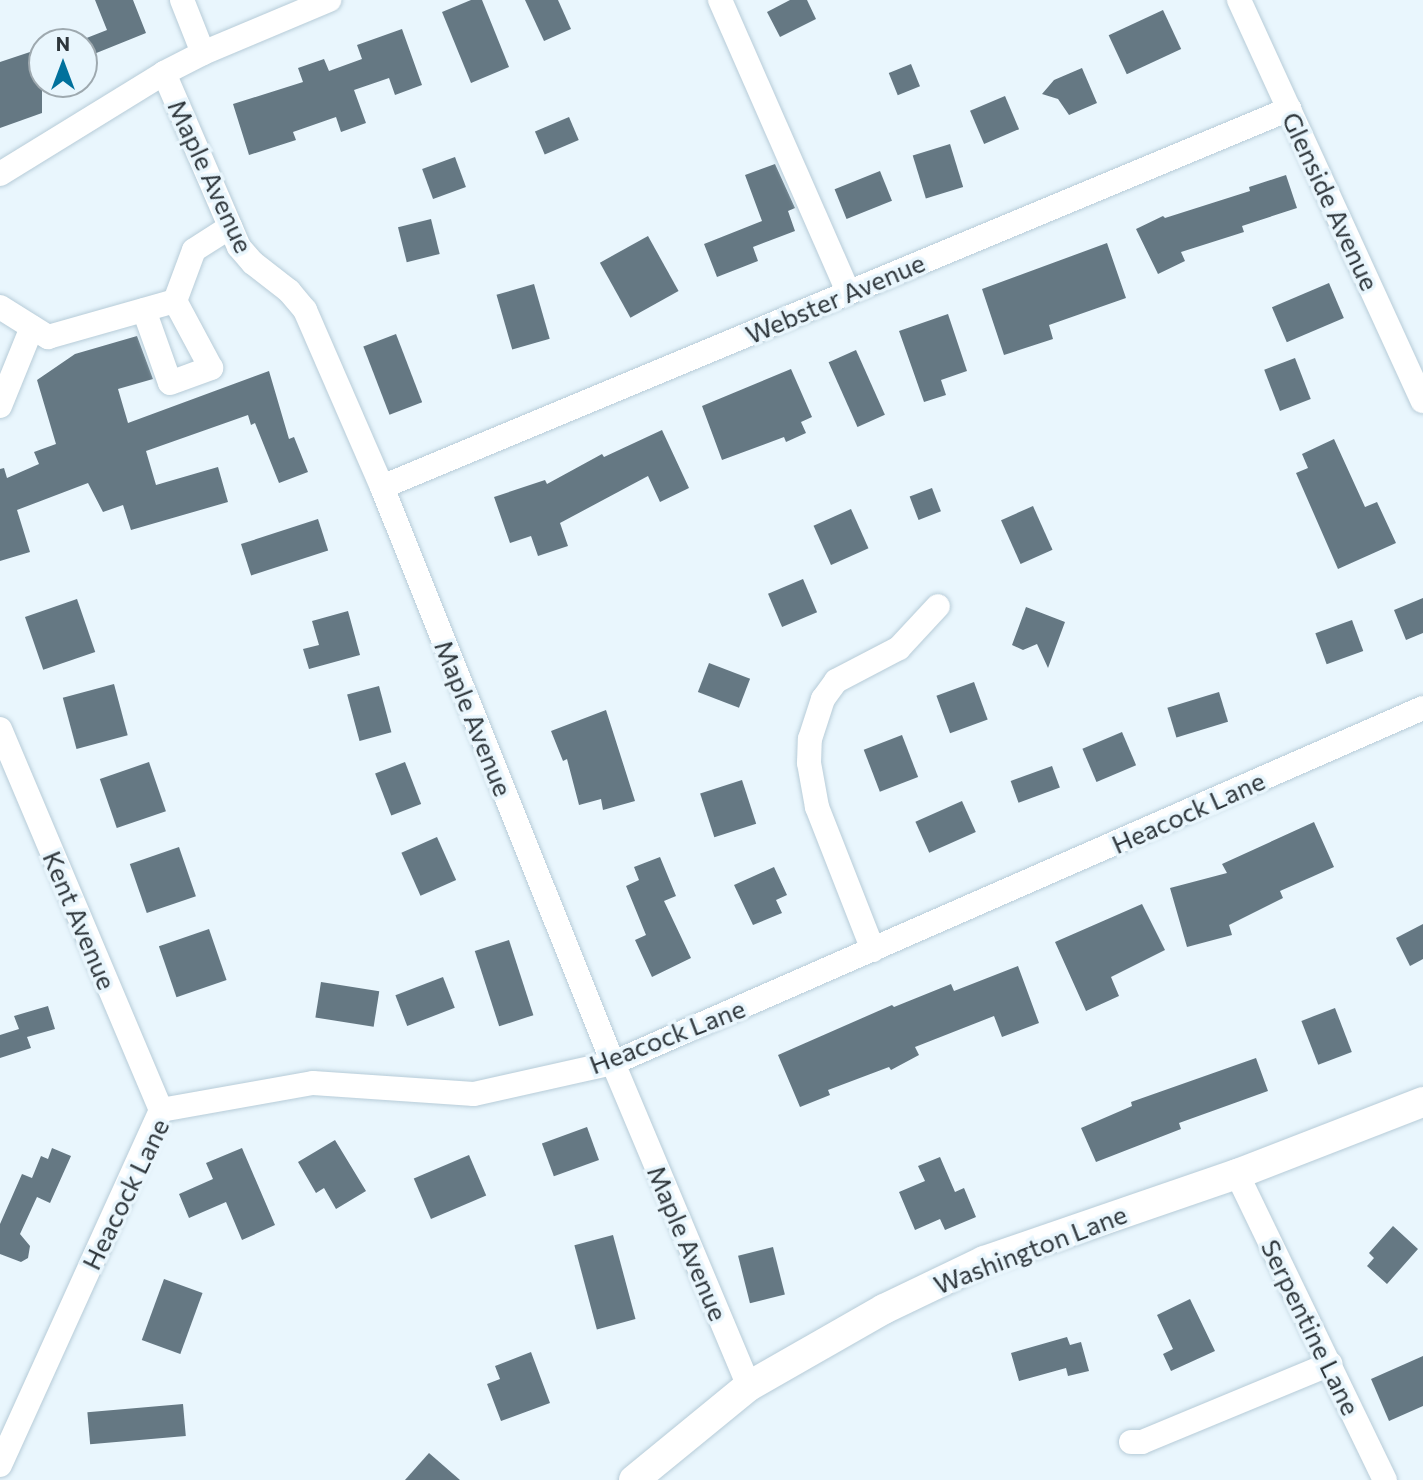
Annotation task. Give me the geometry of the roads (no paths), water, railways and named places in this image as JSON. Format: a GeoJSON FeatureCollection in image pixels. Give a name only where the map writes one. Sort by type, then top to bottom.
{"type":"FeatureCollection","features":[{"type":"Feature","properties":{"kind":"main road","name":"Washington Lane"},"geometry":{"type":"LineString","coordinates":[[634,1480],[749,1386],[884,1309],[984,1261],[1237,1174],[1423,1102]]}},
{"type":"Feature","properties":{"kind":"street"},"geometry":{"type":"LineString","coordinates":[[182,0],[203,53]]}},
{"type":"Feature","properties":{"kind":"street"},"geometry":{"type":"LineString","coordinates":[[0,174],[164,73],[203,53],[329,0]]}},
{"type":"Feature","properties":{"kind":"street"},"geometry":{"type":"LineString","coordinates":[[720,0],[848,292]]}},
{"type":"Feature","properties":{"kind":"street","name":"Glenside Avenue"},"geometry":{"type":"LineString","coordinates":[[1239,0],[1423,401]]}},
{"type":"Feature","properties":{"kind":"street","name":"Maple Avenue"},"geometry":{"type":"LineString","coordinates":[[164,73],[239,247],[281,284],[305,310],[382,487],[613,1063],[749,1386]]}},
{"type":"Feature","properties":{"kind":"street","name":"Webster Avenue"},"geometry":{"type":"LineString","coordinates":[[382,487],[1289,108]]}},
{"type":"Feature","properties":{"kind":"street"},"geometry":{"type":"LineString","coordinates":[[144,310],[170,383],[211,368],[175,301],[194,250],[230,227]]}},
{"type":"Feature","properties":{"kind":"street"},"geometry":{"type":"LineString","coordinates":[[0,307],[48,337],[175,301]]}},
{"type":"Feature","properties":{"kind":"street"},"geometry":{"type":"LineString","coordinates":[[0,406],[32,327]]}},
{"type":"Feature","properties":{"kind":"street"},"geometry":{"type":"LineString","coordinates":[[873,950],[817,807],[809,763],[810,739],[819,708],[836,681],[899,649],[938,606]]}},
{"type":"Feature","properties":{"kind":"street","name":"Heacock Lane"},"geometry":{"type":"LineString","coordinates":[[0,1465],[161,1110],[313,1083],[474,1094],[613,1063],[1423,708]]}},
{"type":"Feature","properties":{"kind":"street","name":"Kent Avenue"},"geometry":{"type":"LineString","coordinates":[[0,729],[161,1110]]}},
{"type":"Feature","properties":{"kind":"street","name":"Serpentine Lane"},"geometry":{"type":"LineString","coordinates":[[1237,1174],[1385,1480]]}},
{"type":"Feature","properties":{"kind":"street"},"geometry":{"type":"LineString","coordinates":[[1131,1442],[1142,1443],[1329,1364]]}}]}
